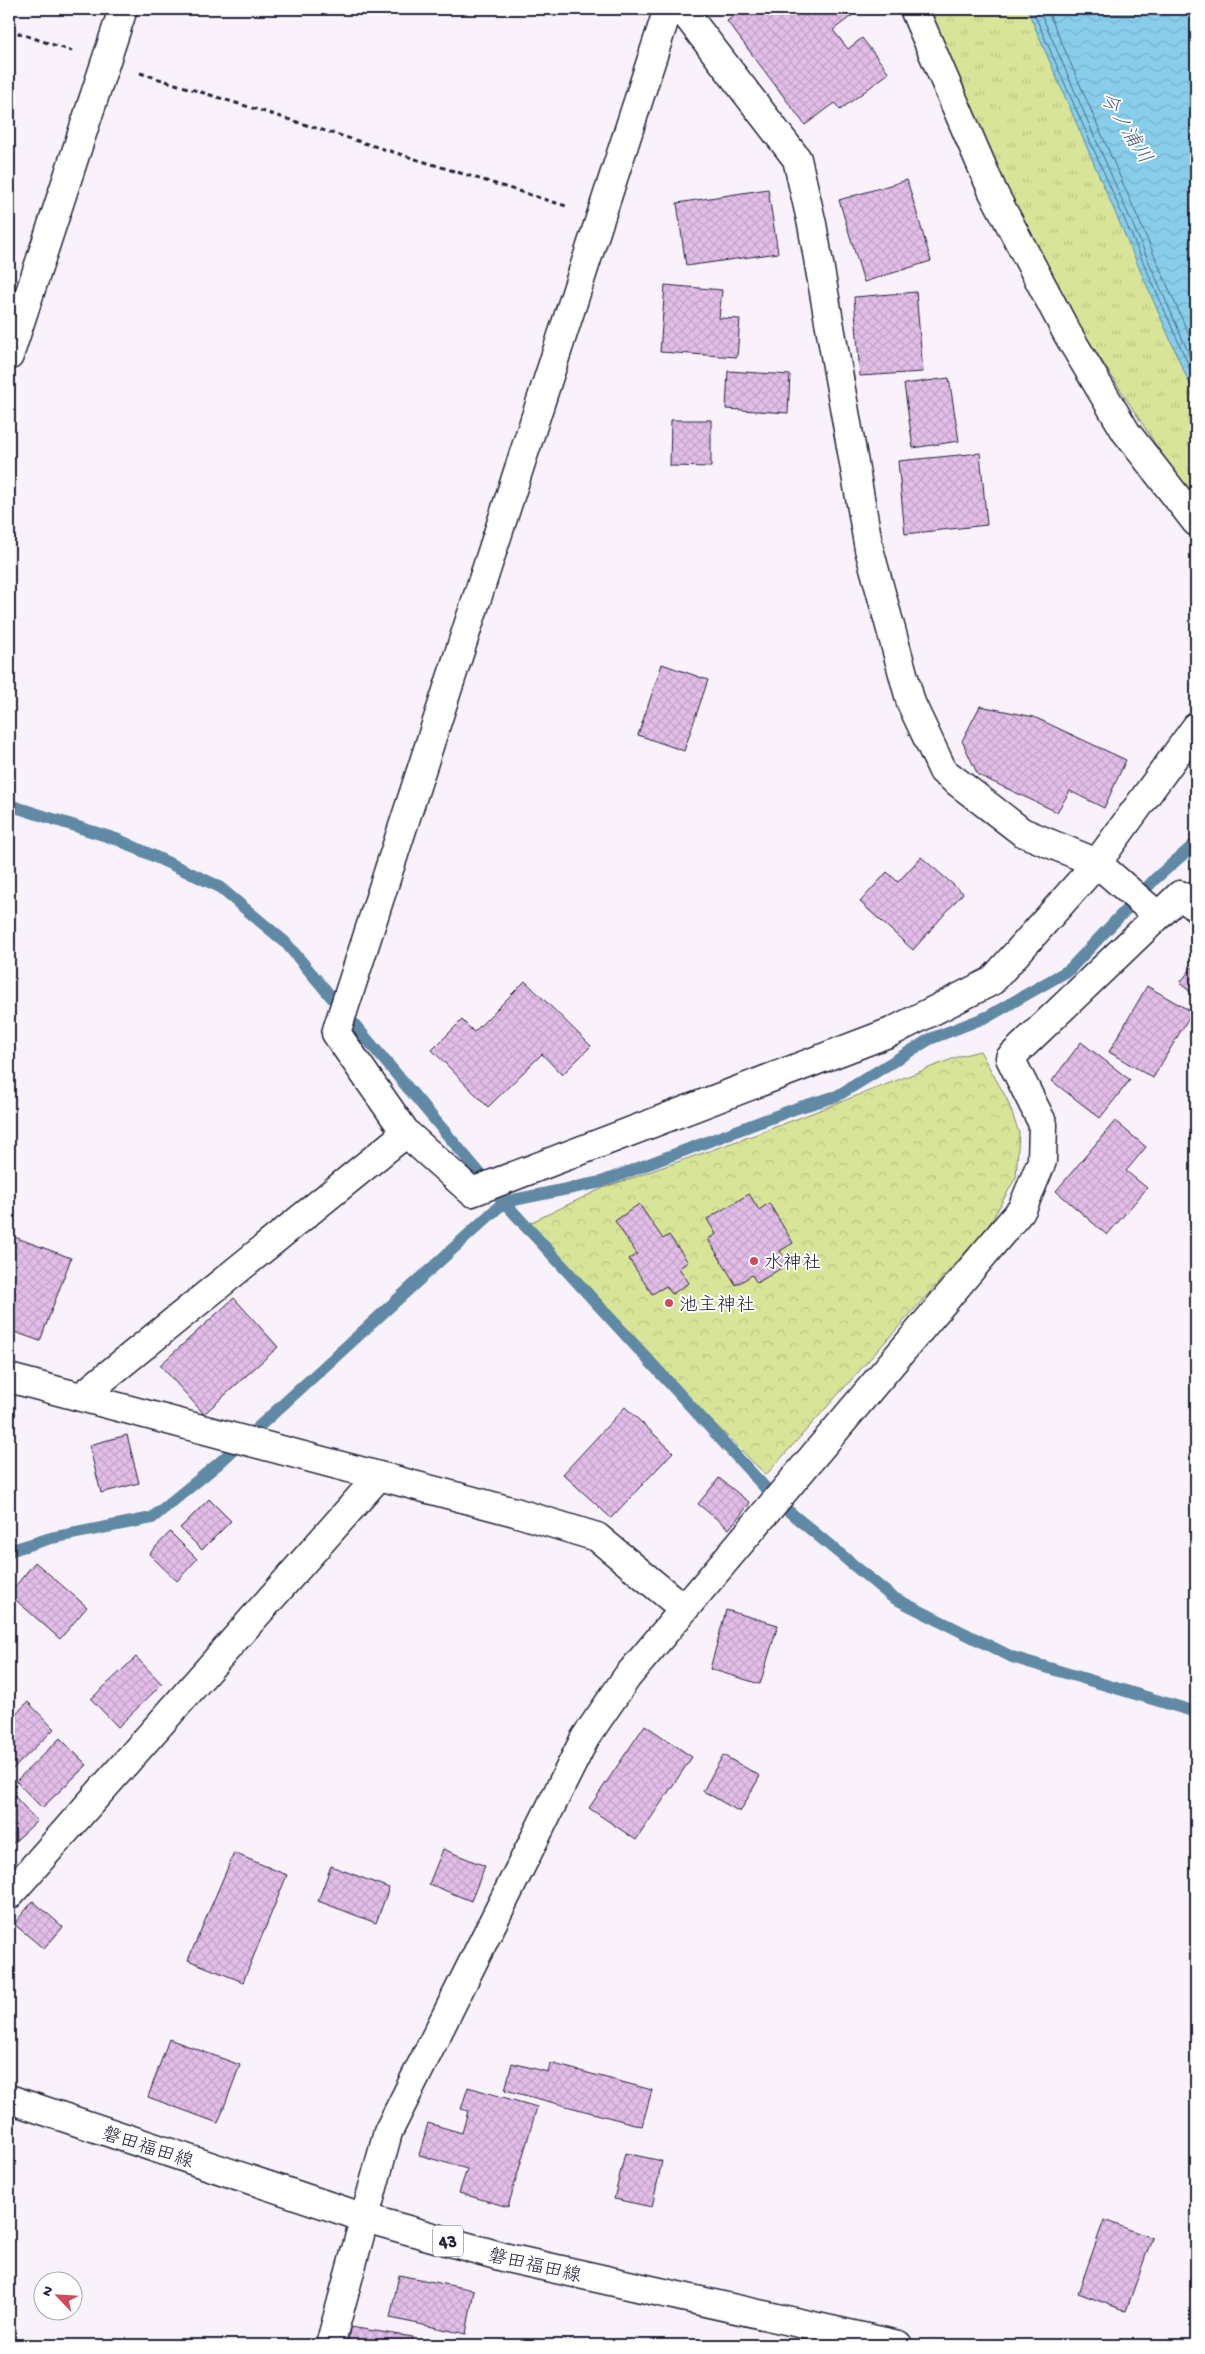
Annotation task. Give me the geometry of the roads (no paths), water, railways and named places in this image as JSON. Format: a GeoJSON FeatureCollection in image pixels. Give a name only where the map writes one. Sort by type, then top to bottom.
{"type":"FeatureCollection","features":[{"type":"Feature","properties":{"kind":"street"},"geometry":{"type":"LineString","coordinates":[[9,356],[123,9]]}},
{"type":"Feature","properties":{"kind":"street"},"geometry":{"type":"LineString","coordinates":[[668,9],[336,1033],[406,1132],[472,1192],[891,1032],[992,981],[1097,863],[1196,727]]}},
{"type":"Feature","properties":{"kind":"street"},"geometry":{"type":"LineString","coordinates":[[682,9],[797,159],[812,224],[869,549],[911,702],[943,771],[1022,832],[1097,863],[1158,916]]}},
{"type":"Feature","properties":{"kind":"street"},"geometry":{"type":"LineString","coordinates":[[914,9],[994,192],[1067,333],[1126,432],[1196,522]]}},
{"type":"Feature","properties":{"kind":"street"},"geometry":{"type":"LineString","coordinates":[[330,2345],[388,2132],[585,1738],[627,1676],[1022,1209],[1042,1161],[1043,1124],[1010,1058],[1180,895],[1196,907]]}},
{"type":"Feature","properties":{"kind":"street"},"geometry":{"type":"LineString","coordinates":[[82,1396],[406,1132]]}},
{"type":"Feature","properties":{"kind":"street"},"geometry":{"type":"LineString","coordinates":[[9,1378],[515,1512],[597,1537],[684,1609]]}},
{"type":"Feature","properties":{"kind":"street"},"geometry":{"type":"LineString","coordinates":[[9,1895],[379,1476]]}},
{"type":"Feature","properties":{"kind":"street","name":"磐田福田線"},"geometry":{"type":"LineString","coordinates":[[9,2099],[365,2218],[508,2258],[898,2345]]}},
{"type":"Feature","properties":{"kind":"water","name":"今ノ浦川"},"geometry":{"type":"Polygon","coordinates":[[[1027,9],[1196,9],[1196,389],[1189,383],[1027,9]]]}},
{"type":"Feature","properties":{"kind":"waterway"},"geometry":{"type":"LineString","coordinates":[[9,805],[119,840],[218,886],[285,942],[504,1202],[780,1504],[892,1597],[1012,1657],[1196,1712]]}},
{"type":"Feature","properties":{"kind":"waterway"},"geometry":{"type":"LineString","coordinates":[[9,1551],[51,1538],[152,1518],[218,1464],[504,1202],[601,1182],[797,1108],[837,1096],[930,1039],[989,1016],[1069,970],[1155,879],[1196,843]]}},
{"type":"Feature","properties":{"kind":"place","name":"水神社"},"geometry":{"type":"Point","coordinates":[754,1261]}},
{"type":"Feature","properties":{"kind":"place","name":"池主神社"},"geometry":{"type":"Point","coordinates":[669,1303]}}]}
